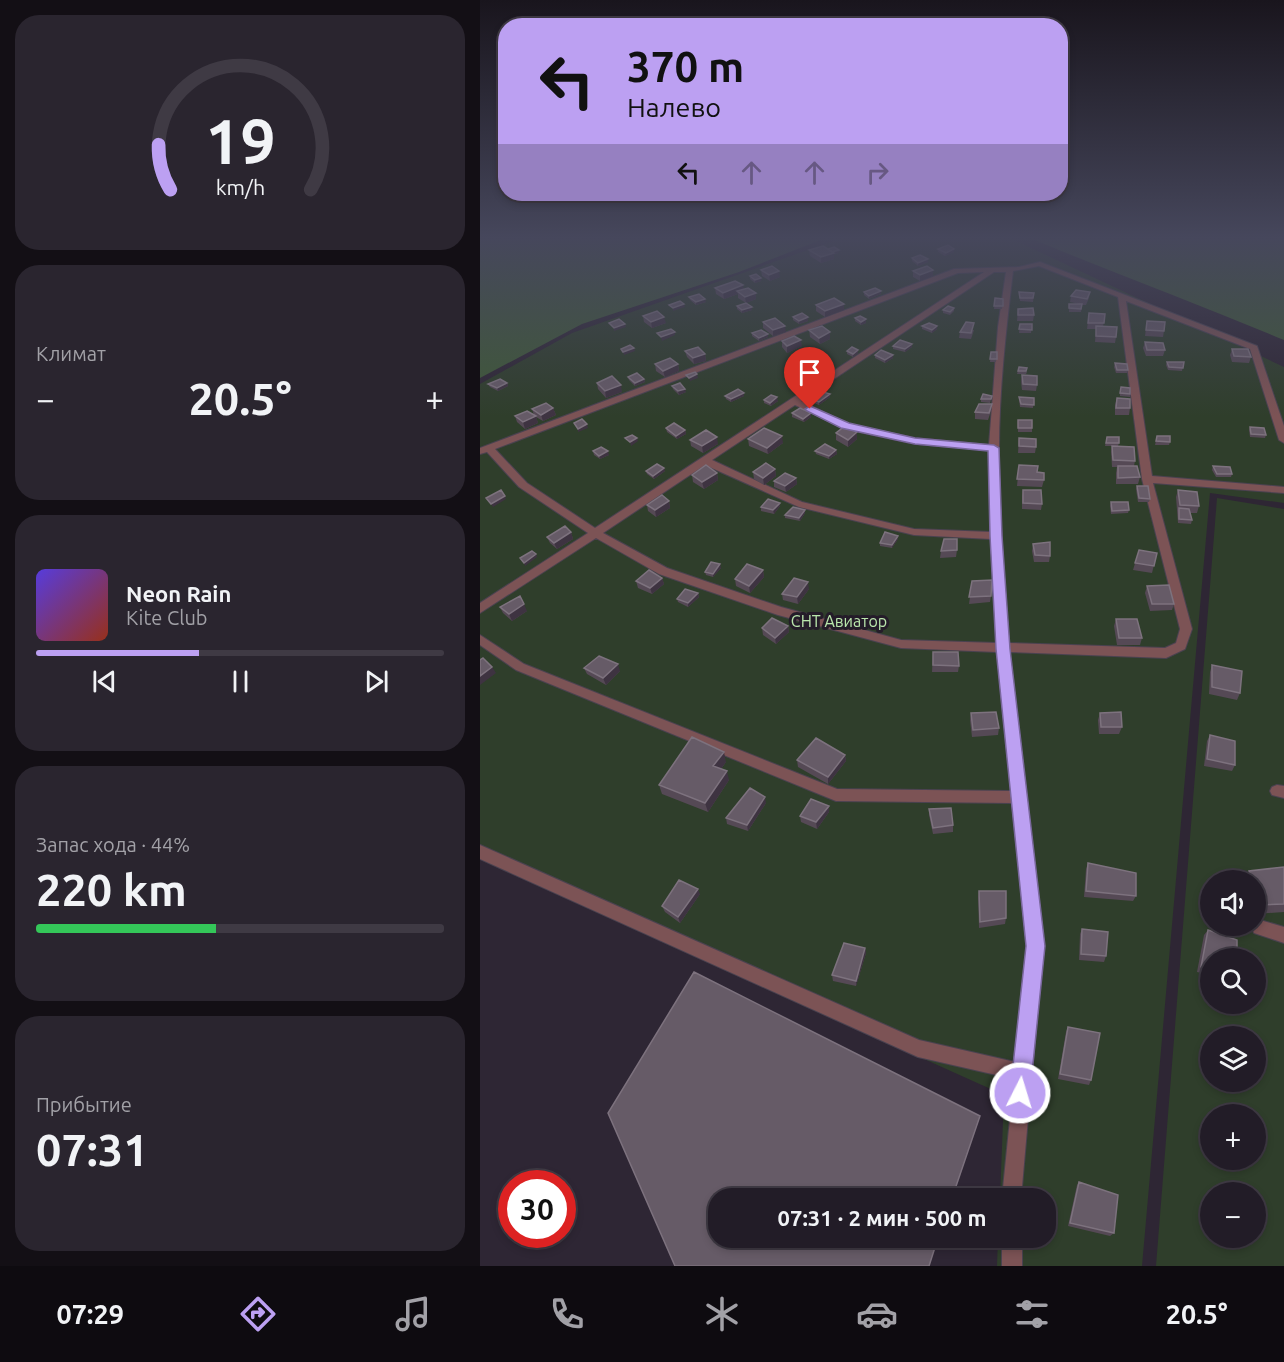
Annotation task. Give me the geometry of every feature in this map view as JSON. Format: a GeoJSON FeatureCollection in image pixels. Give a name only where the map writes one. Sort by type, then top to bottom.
{"type":"FeatureCollection","features":[{"type":"Feature","properties":{"kind":"street"},"geometry":{"type":"LineString","coordinates":[[885,298],[484,449],[523,485],[594,532],[663,571],[778,611],[901,644],[1166,653],[1181,646],[1186,629],[1147,478],[1122,298]]}},
{"type":"Feature","properties":{"kind":"street"},"geometry":{"type":"LineString","coordinates":[[480,609],[949,298]]}},
{"type":"Feature","properties":{"kind":"street"},"geometry":{"type":"LineString","coordinates":[[1006,298],[994,448],[996,536],[1003,649],[1035,946],[1012,1188]]}},
{"type":"Feature","properties":{"kind":"street"},"geometry":{"type":"LineString","coordinates":[[1125,298],[1254,348],[1284,440]]}},
{"type":"Feature","properties":{"kind":"street"},"geometry":{"type":"LineString","coordinates":[[793,401],[845,426],[915,441],[994,448]]}},
{"type":"Feature","properties":{"kind":"street"},"geometry":{"type":"LineString","coordinates":[[705,461],[799,504],[914,532],[996,536]]}},
{"type":"Feature","properties":{"kind":"street"},"geometry":{"type":"LineString","coordinates":[[1147,478],[1284,490]]}},
{"type":"Feature","properties":{"kind":"street"},"geometry":{"type":"LineString","coordinates":[[480,639],[520,667],[836,795],[1018,797]]}},
{"type":"Feature","properties":{"kind":"street"},"geometry":{"type":"LineString","coordinates":[[480,852],[918,1048],[1022,1072]]}},
{"type":"Feature","properties":{"kind":"street"},"geometry":{"type":"LineString","coordinates":[[1266,930],[1284,935]]}},
{"type":"Feature","properties":{"kind":"street"},"geometry":{"type":"LineString","coordinates":[[1012,1248],[1012,1266]]}},
{"type":"Feature","properties":{"kind":"green space"},"geometry":{"type":"Polygon","coordinates":[[[480,298],[660,298],[582,324],[480,378],[480,298]]]}},
{"type":"Feature","properties":{"kind":"green space","name":"СНТ Авиатор"},"geometry":{"type":"Polygon","coordinates":[[[671,298],[1138,298],[1284,367],[1284,503],[1210,493],[1142,1266],[997,1266],[998,1248],[1056,1248],[1056,1188],[1000,1188],[1004,1095],[480,859],[480,384],[572,333],[671,298]]]}},
{"type":"Feature","properties":{"kind":"green space"},"geometry":{"type":"Polygon","coordinates":[[[1180,298],[1284,298],[1284,340],[1180,298]]]}},
{"type":"Feature","properties":{"kind":"green space"},"geometry":{"type":"Polygon","coordinates":[[[1217,498],[1284,509],[1284,1266],[1156,1266],[1217,498]]]}},
{"type":"Feature","properties":{"kind":"building"},"geometry":{"type":"Polygon","coordinates":[[[691,298],[705,299],[696,302],[691,298]]]}},
{"type":"Feature","properties":{"kind":"building"},"geometry":{"type":"Polygon","coordinates":[[[834,298],[844,304],[825,311],[816,305],[834,298]]]}},
{"type":"Feature","properties":{"kind":"building"},"geometry":{"type":"Polygon","coordinates":[[[995,298],[1003,299],[1003,306],[994,306],[995,298]]]}},
{"type":"Feature","properties":{"kind":"building"},"geometry":{"type":"Polygon","coordinates":[[[680,301],[684,304],[673,308],[669,305],[680,301]]]}},
{"type":"Feature","properties":{"kind":"building"},"geometry":{"type":"Polygon","coordinates":[[[746,303],[752,307],[742,310],[737,306],[746,303]]]}},
{"type":"Feature","properties":{"kind":"building"},"geometry":{"type":"Polygon","coordinates":[[[1069,304],[1082,304],[1081,309],[1069,308],[1069,304]]]}},
{"type":"Feature","properties":{"kind":"building"},"geometry":{"type":"Polygon","coordinates":[[[948,306],[954,308],[950,312],[943,310],[948,306]]]}},
{"type":"Feature","properties":{"kind":"building"},"geometry":{"type":"Polygon","coordinates":[[[1033,308],[1034,315],[1018,315],[1018,309],[1033,308]]]}},
{"type":"Feature","properties":{"kind":"building"},"geometry":{"type":"Polygon","coordinates":[[[657,311],[664,317],[651,322],[643,316],[657,311]]]}},
{"type":"Feature","properties":{"kind":"building"},"geometry":{"type":"Polygon","coordinates":[[[802,313],[808,317],[799,321],[793,317],[802,313]]]}},
{"type":"Feature","properties":{"kind":"building"},"geometry":{"type":"Polygon","coordinates":[[[1089,313],[1105,314],[1104,323],[1088,323],[1089,313]]]}},
{"type":"Feature","properties":{"kind":"building"},"geometry":{"type":"Polygon","coordinates":[[[860,316],[866,319],[861,322],[855,318],[860,316]]]}},
{"type":"Feature","properties":{"kind":"building"},"geometry":{"type":"Polygon","coordinates":[[[775,318],[785,326],[773,330],[763,322],[775,318]]]}},
{"type":"Feature","properties":{"kind":"building"},"geometry":{"type":"Polygon","coordinates":[[[619,319],[625,324],[614,328],[609,323],[619,319]]]}},
{"type":"Feature","properties":{"kind":"building"},"geometry":{"type":"Polygon","coordinates":[[[1147,321],[1165,322],[1164,331],[1146,330],[1147,321]]]}},
{"type":"Feature","properties":{"kind":"building"},"geometry":{"type":"Polygon","coordinates":[[[966,322],[974,323],[971,333],[960,332],[966,322]]]}},
{"type":"Feature","properties":{"kind":"building"},"geometry":{"type":"Polygon","coordinates":[[[929,323],[937,326],[932,330],[922,326],[929,323]]]}},
{"type":"Feature","properties":{"kind":"building"},"geometry":{"type":"Polygon","coordinates":[[[1020,324],[1032,324],[1032,330],[1019,329],[1020,324]]]}},
{"type":"Feature","properties":{"kind":"building"},"geometry":{"type":"Polygon","coordinates":[[[822,326],[830,332],[819,338],[809,330],[822,326]]]}},
{"type":"Feature","properties":{"kind":"building"},"geometry":{"type":"Polygon","coordinates":[[[1096,326],[1117,327],[1116,337],[1096,336],[1096,326]]]}},
{"type":"Feature","properties":{"kind":"building"},"geometry":{"type":"Polygon","coordinates":[[[671,329],[675,332],[661,337],[657,333],[671,329]]]}},
{"type":"Feature","properties":{"kind":"building"},"geometry":{"type":"Polygon","coordinates":[[[761,330],[768,334],[759,338],[752,333],[761,330]]]}},
{"type":"Feature","properties":{"kind":"building"},"geometry":{"type":"Polygon","coordinates":[[[794,336],[801,340],[787,346],[782,341],[794,336]]]}},
{"type":"Feature","properties":{"kind":"building"},"geometry":{"type":"Polygon","coordinates":[[[900,340],[912,344],[905,349],[893,346],[900,340]]]}},
{"type":"Feature","properties":{"kind":"building"},"geometry":{"type":"Polygon","coordinates":[[[1145,342],[1163,343],[1165,350],[1147,350],[1145,342]]]}},
{"type":"Feature","properties":{"kind":"building"},"geometry":{"type":"Polygon","coordinates":[[[630,345],[634,348],[623,352],[621,349],[630,345]]]}},
{"type":"Feature","properties":{"kind":"building"},"geometry":{"type":"Polygon","coordinates":[[[698,347],[705,354],[693,358],[685,351],[698,347]]]}},
{"type":"Feature","properties":{"kind":"building"},"geometry":{"type":"Polygon","coordinates":[[[852,347],[858,350],[853,354],[847,351],[852,347]]]}},
{"type":"Feature","properties":{"kind":"building"},"geometry":{"type":"Polygon","coordinates":[[[1232,349],[1248,349],[1251,357],[1234,356],[1232,349]]]}},
{"type":"Feature","properties":{"kind":"building"},"geometry":{"type":"Polygon","coordinates":[[[881,350],[893,355],[885,360],[875,355],[881,350]]]}},
{"type":"Feature","properties":{"kind":"building"},"geometry":{"type":"Polygon","coordinates":[[[991,352],[997,352],[997,359],[990,359],[991,352]]]}},
{"type":"Feature","properties":{"kind":"building"},"geometry":{"type":"Polygon","coordinates":[[[670,358],[678,364],[663,371],[655,364],[670,358]]]}},
{"type":"Feature","properties":{"kind":"building"},"geometry":{"type":"Polygon","coordinates":[[[1167,362],[1184,362],[1183,368],[1169,367],[1167,362]]]}},
{"type":"Feature","properties":{"kind":"building"},"geometry":{"type":"Polygon","coordinates":[[[1115,363],[1127,364],[1128,370],[1117,370],[1115,363]]]}},
{"type":"Feature","properties":{"kind":"building"},"geometry":{"type":"Polygon","coordinates":[[[1019,367],[1027,368],[1026,371],[1018,371],[1019,367]]]}},
{"type":"Feature","properties":{"kind":"building"},"geometry":{"type":"Polygon","coordinates":[[[695,372],[697,374],[689,378],[686,375],[695,372]]]}},
{"type":"Feature","properties":{"kind":"building"},"geometry":{"type":"Polygon","coordinates":[[[637,373],[644,379],[635,383],[628,377],[637,373]]]}},
{"type":"Feature","properties":{"kind":"building"},"geometry":{"type":"Polygon","coordinates":[[[1022,375],[1037,376],[1037,385],[1023,384],[1022,375]]]}},
{"type":"Feature","properties":{"kind":"building"},"geometry":{"type":"Polygon","coordinates":[[[612,376],[621,385],[605,391],[597,383],[612,376]]]}},
{"type":"Feature","properties":{"kind":"building"},"geometry":{"type":"Polygon","coordinates":[[[500,379],[507,383],[497,388],[488,384],[500,379]]]}},
{"type":"Feature","properties":{"kind":"building"},"geometry":{"type":"Polygon","coordinates":[[[680,383],[685,389],[678,391],[672,386],[680,383]]]}},
{"type":"Feature","properties":{"kind":"building"},"geometry":{"type":"Polygon","coordinates":[[[1121,387],[1130,388],[1130,394],[1120,393],[1121,387]]]}},
{"type":"Feature","properties":{"kind":"building"},"geometry":{"type":"Polygon","coordinates":[[[738,389],[744,393],[731,399],[725,396],[738,389]]]}},
{"type":"Feature","properties":{"kind":"building"},"geometry":{"type":"Polygon","coordinates":[[[820,391],[830,394],[819,402],[809,398],[820,391]]]}},
{"type":"Feature","properties":{"kind":"building"},"geometry":{"type":"Polygon","coordinates":[[[983,394],[992,396],[991,399],[981,399],[983,394]]]}},
{"type":"Feature","properties":{"kind":"building"},"geometry":{"type":"Polygon","coordinates":[[[771,395],[777,397],[770,403],[764,400],[771,395]]]}},
{"type":"Feature","properties":{"kind":"building"},"geometry":{"type":"Polygon","coordinates":[[[1019,397],[1034,398],[1034,405],[1021,404],[1019,397]]]}},
{"type":"Feature","properties":{"kind":"building"},"geometry":{"type":"Polygon","coordinates":[[[1117,398],[1130,399],[1130,408],[1116,408],[1117,398]]]}},
{"type":"Feature","properties":{"kind":"building"},"geometry":{"type":"Polygon","coordinates":[[[546,403],[553,408],[541,415],[532,409],[546,403]]]}},
{"type":"Feature","properties":{"kind":"building"},"geometry":{"type":"Polygon","coordinates":[[[979,404],[992,404],[989,413],[975,412],[979,404]]]}},
{"type":"Feature","properties":{"kind":"building"},"geometry":{"type":"Polygon","coordinates":[[[800,408],[811,413],[803,419],[792,413],[800,408]]]}},
{"type":"Feature","properties":{"kind":"building"},"geometry":{"type":"Polygon","coordinates":[[[527,411],[536,416],[523,422],[515,416],[527,411]]]}},
{"type":"Feature","properties":{"kind":"building"},"geometry":{"type":"Polygon","coordinates":[[[582,419],[587,424],[578,429],[574,423],[582,419]]]}},
{"type":"Feature","properties":{"kind":"building"},"geometry":{"type":"Polygon","coordinates":[[[1018,420],[1032,420],[1032,428],[1018,428],[1018,420]]]}},
{"type":"Feature","properties":{"kind":"building"},"geometry":{"type":"Polygon","coordinates":[[[674,423],[685,430],[676,436],[666,428],[674,423]]]}},
{"type":"Feature","properties":{"kind":"building"},"geometry":{"type":"Polygon","coordinates":[[[845,426],[857,432],[848,440],[836,433],[845,426]]]}},
{"type":"Feature","properties":{"kind":"building"},"geometry":{"type":"Polygon","coordinates":[[[1250,427],[1264,428],[1266,435],[1251,434],[1250,427]]]}},
{"type":"Feature","properties":{"kind":"building"},"geometry":{"type":"Polygon","coordinates":[[[764,428],[782,436],[767,448],[748,439],[764,428]]]}},
{"type":"Feature","properties":{"kind":"building"},"geometry":{"type":"Polygon","coordinates":[[[706,430],[717,437],[702,446],[690,440],[706,430]]]}},
{"type":"Feature","properties":{"kind":"building"},"geometry":{"type":"Polygon","coordinates":[[[632,435],[637,438],[630,442],[625,438],[632,435]]]}},
{"type":"Feature","properties":{"kind":"building"},"geometry":{"type":"Polygon","coordinates":[[[1157,436],[1170,436],[1170,442],[1156,441],[1157,436]]]}},
{"type":"Feature","properties":{"kind":"building"},"geometry":{"type":"Polygon","coordinates":[[[1107,437],[1119,437],[1119,443],[1106,443],[1107,437]]]}},
{"type":"Feature","properties":{"kind":"building"},"geometry":{"type":"Polygon","coordinates":[[[1019,438],[1036,439],[1036,447],[1019,446],[1019,438]]]}},
{"type":"Feature","properties":{"kind":"building"},"geometry":{"type":"Polygon","coordinates":[[[825,444],[836,450],[829,456],[815,451],[825,444]]]}},
{"type":"Feature","properties":{"kind":"building"},"geometry":{"type":"Polygon","coordinates":[[[1112,446],[1134,447],[1135,461],[1113,460],[1112,446]]]}},
{"type":"Feature","properties":{"kind":"building"},"geometry":{"type":"Polygon","coordinates":[[[601,447],[608,451],[599,456],[593,451],[601,447]]]}},
{"type":"Feature","properties":{"kind":"building"},"geometry":{"type":"Polygon","coordinates":[[[766,463],[775,469],[763,478],[753,472],[766,463]]]}},
{"type":"Feature","properties":{"kind":"building"},"geometry":{"type":"Polygon","coordinates":[[[657,464],[664,468],[653,476],[646,471],[657,464]]]}},
{"type":"Feature","properties":{"kind":"building"},"geometry":{"type":"Polygon","coordinates":[[[706,465],[717,473],[702,482],[692,475],[706,465]]]}},
{"type":"Feature","properties":{"kind":"building"},"geometry":{"type":"Polygon","coordinates":[[[1019,465],[1038,466],[1037,472],[1044,473],[1044,480],[1017,479],[1019,465]]]}},
{"type":"Feature","properties":{"kind":"building"},"geometry":{"type":"Polygon","coordinates":[[[1118,466],[1137,466],[1140,477],[1118,478],[1118,466]]]}},
{"type":"Feature","properties":{"kind":"building"},"geometry":{"type":"Polygon","coordinates":[[[1213,466],[1230,467],[1232,474],[1217,474],[1213,466]]]}},
{"type":"Feature","properties":{"kind":"building"},"geometry":{"type":"Polygon","coordinates":[[[785,473],[796,478],[785,486],[774,481],[785,473]]]}},
{"type":"Feature","properties":{"kind":"building"},"geometry":{"type":"Polygon","coordinates":[[[1137,486],[1148,486],[1150,499],[1139,498],[1137,486]]]}},
{"type":"Feature","properties":{"kind":"building"},"geometry":{"type":"Polygon","coordinates":[[[501,490],[505,496],[491,504],[486,498],[501,490]]]}},
{"type":"Feature","properties":{"kind":"building"},"geometry":{"type":"Polygon","coordinates":[[[1023,490],[1041,490],[1042,504],[1023,503],[1023,490]]]}},
{"type":"Feature","properties":{"kind":"building"},"geometry":{"type":"Polygon","coordinates":[[[1178,490],[1197,492],[1199,506],[1180,505],[1178,490]]]}},
{"type":"Feature","properties":{"kind":"building"},"geometry":{"type":"Polygon","coordinates":[[[662,495],[669,501],[655,510],[647,505],[662,495]]]}},
{"type":"Feature","properties":{"kind":"building"},"geometry":{"type":"Polygon","coordinates":[[[768,499],[780,503],[773,510],[761,507],[768,499]]]}},
{"type":"Feature","properties":{"kind":"building"},"geometry":{"type":"Polygon","coordinates":[[[1111,502],[1128,502],[1129,510],[1112,511],[1111,502]]]}},
{"type":"Feature","properties":{"kind":"building"},"geometry":{"type":"Polygon","coordinates":[[[793,507],[805,510],[799,518],[785,515],[793,507]]]}},
{"type":"Feature","properties":{"kind":"building"},"geometry":{"type":"Polygon","coordinates":[[[1179,508],[1189,509],[1192,520],[1179,519],[1179,508]]]}},
{"type":"Feature","properties":{"kind":"building"},"geometry":{"type":"Polygon","coordinates":[[[565,526],[571,532],[554,543],[547,537],[565,526]]]}},
{"type":"Feature","properties":{"kind":"building"},"geometry":{"type":"Polygon","coordinates":[[[885,532],[898,536],[892,545],[880,543],[885,532]]]}},
{"type":"Feature","properties":{"kind":"building"},"geometry":{"type":"Polygon","coordinates":[[[944,539],[957,539],[957,550],[941,551],[944,539]]]}},
{"type":"Feature","properties":{"kind":"building"},"geometry":{"type":"Polygon","coordinates":[[[1050,542],[1050,556],[1035,555],[1033,544],[1050,542]]]}},
{"type":"Feature","properties":{"kind":"building"},"geometry":{"type":"Polygon","coordinates":[[[1139,550],[1157,553],[1154,566],[1135,563],[1139,550]]]}},
{"type":"Feature","properties":{"kind":"building"},"geometry":{"type":"Polygon","coordinates":[[[532,551],[536,554],[524,563],[520,558],[532,551]]]}},
{"type":"Feature","properties":{"kind":"building"},"geometry":{"type":"Polygon","coordinates":[[[711,562],[720,564],[713,574],[705,572],[711,562]]]}},
{"type":"Feature","properties":{"kind":"building"},"geometry":{"type":"Polygon","coordinates":[[[747,564],[763,570],[749,586],[735,579],[747,564]]]}},
{"type":"Feature","properties":{"kind":"building"},"geometry":{"type":"Polygon","coordinates":[[[649,570],[662,578],[650,588],[636,581],[649,570]]]}},
{"type":"Feature","properties":{"kind":"building"},"geometry":{"type":"Polygon","coordinates":[[[794,578],[808,582],[797,597],[782,594],[794,578]]]}},
{"type":"Feature","properties":{"kind":"building"},"geometry":{"type":"Polygon","coordinates":[[[992,580],[991,596],[969,597],[972,581],[992,580]]]}},
{"type":"Feature","properties":{"kind":"building"},"geometry":{"type":"Polygon","coordinates":[[[1169,585],[1174,604],[1152,604],[1147,586],[1169,585]]]}},
{"type":"Feature","properties":{"kind":"building"},"geometry":{"type":"Polygon","coordinates":[[[685,589],[698,593],[688,603],[677,599],[685,589]]]}},
{"type":"Feature","properties":{"kind":"building"},"geometry":{"type":"Polygon","coordinates":[[[520,596],[524,604],[509,614],[500,607],[520,596]]]}},
{"type":"Feature","properties":{"kind":"building"},"geometry":{"type":"Polygon","coordinates":[[[772,618],[788,626],[775,638],[762,628],[772,618]]]}},
{"type":"Feature","properties":{"kind":"building"},"geometry":{"type":"Polygon","coordinates":[[[1116,619],[1137,619],[1142,638],[1119,638],[1116,619]]]}},
{"type":"Feature","properties":{"kind":"building"},"geometry":{"type":"Polygon","coordinates":[[[933,652],[958,652],[959,666],[933,665],[933,652]]]}},
{"type":"Feature","properties":{"kind":"building"},"geometry":{"type":"Polygon","coordinates":[[[599,656],[618,664],[603,678],[584,668],[599,656]]]}},
{"type":"Feature","properties":{"kind":"building"},"geometry":{"type":"Polygon","coordinates":[[[483,658],[492,667],[480,676],[480,660],[483,658]]]}},
{"type":"Feature","properties":{"kind":"building"},"geometry":{"type":"Polygon","coordinates":[[[1212,665],[1242,671],[1240,693],[1212,687],[1212,665]]]}},
{"type":"Feature","properties":{"kind":"building"},"geometry":{"type":"Polygon","coordinates":[[[996,712],[999,728],[973,730],[971,713],[996,712]]]}},
{"type":"Feature","properties":{"kind":"building"},"geometry":{"type":"Polygon","coordinates":[[[1121,712],[1122,727],[1101,727],[1100,713],[1121,712]]]}},
{"type":"Feature","properties":{"kind":"building"},"geometry":{"type":"Polygon","coordinates":[[[1210,735],[1235,741],[1235,765],[1207,759],[1210,735]]]}},
{"type":"Feature","properties":{"kind":"building"},"geometry":{"type":"Polygon","coordinates":[[[692,737],[724,752],[713,766],[727,771],[705,803],[659,785],[692,737]]]}},
{"type":"Feature","properties":{"kind":"building"},"geometry":{"type":"Polygon","coordinates":[[[816,738],[845,755],[828,777],[797,760],[816,738]]]}},
{"type":"Feature","properties":{"kind":"building"},"geometry":{"type":"Polygon","coordinates":[[[750,788],[765,797],[747,825],[726,818],[750,788]]]}},
{"type":"Feature","properties":{"kind":"building"},"geometry":{"type":"Polygon","coordinates":[[[811,799],[829,806],[816,822],[800,816],[811,799]]]}},
{"type":"Feature","properties":{"kind":"building"},"geometry":{"type":"Polygon","coordinates":[[[951,808],[953,825],[933,828],[929,809],[951,808]]]}},
{"type":"Feature","properties":{"kind":"building"},"geometry":{"type":"Polygon","coordinates":[[[1088,863],[1136,873],[1136,896],[1086,891],[1088,863]]]}},
{"type":"Feature","properties":{"kind":"building"},"geometry":{"type":"Polygon","coordinates":[[[1284,867],[1284,904],[1266,905],[1266,870],[1258,870],[1284,867]]]}},
{"type":"Feature","properties":{"kind":"building"},"geometry":{"type":"Polygon","coordinates":[[[679,880],[698,889],[678,917],[662,906],[679,880]]]}},
{"type":"Feature","properties":{"kind":"building"},"geometry":{"type":"Polygon","coordinates":[[[979,891],[1006,891],[1006,918],[980,922],[979,891]]]}},
{"type":"Feature","properties":{"kind":"building"},"geometry":{"type":"Polygon","coordinates":[[[1082,929],[1108,932],[1106,956],[1081,954],[1082,929]]]}},
{"type":"Feature","properties":{"kind":"building"},"geometry":{"type":"Polygon","coordinates":[[[1207,936],[1225,936],[1237,940],[1237,948],[1205,948],[1207,936]]]}},
{"type":"Feature","properties":{"kind":"building"},"geometry":{"type":"Polygon","coordinates":[[[844,943],[865,948],[856,981],[832,975],[844,943]]]}},
{"type":"Feature","properties":{"kind":"building"},"geometry":{"type":"Polygon","coordinates":[[[694,972],[980,1116],[955,1188],[708,1188],[708,1248],[935,1248],[929,1266],[675,1266],[608,1113],[694,972]]]}},
{"type":"Feature","properties":{"kind":"building"},"geometry":{"type":"Polygon","coordinates":[[[1068,1027],[1100,1033],[1091,1080],[1060,1074],[1068,1027]]]}},
{"type":"Feature","properties":{"kind":"building"},"geometry":{"type":"Polygon","coordinates":[[[1079,1182],[1118,1195],[1114,1233],[1070,1223],[1079,1182]]]}},
{"type":"Feature","properties":{"kind":"route"},"geometry":{"type":"LineString","coordinates":[[810,409],[845,426],[915,441],[994,448],[996,536],[1003,649],[1035,946],[1020,1093]]}}]}
